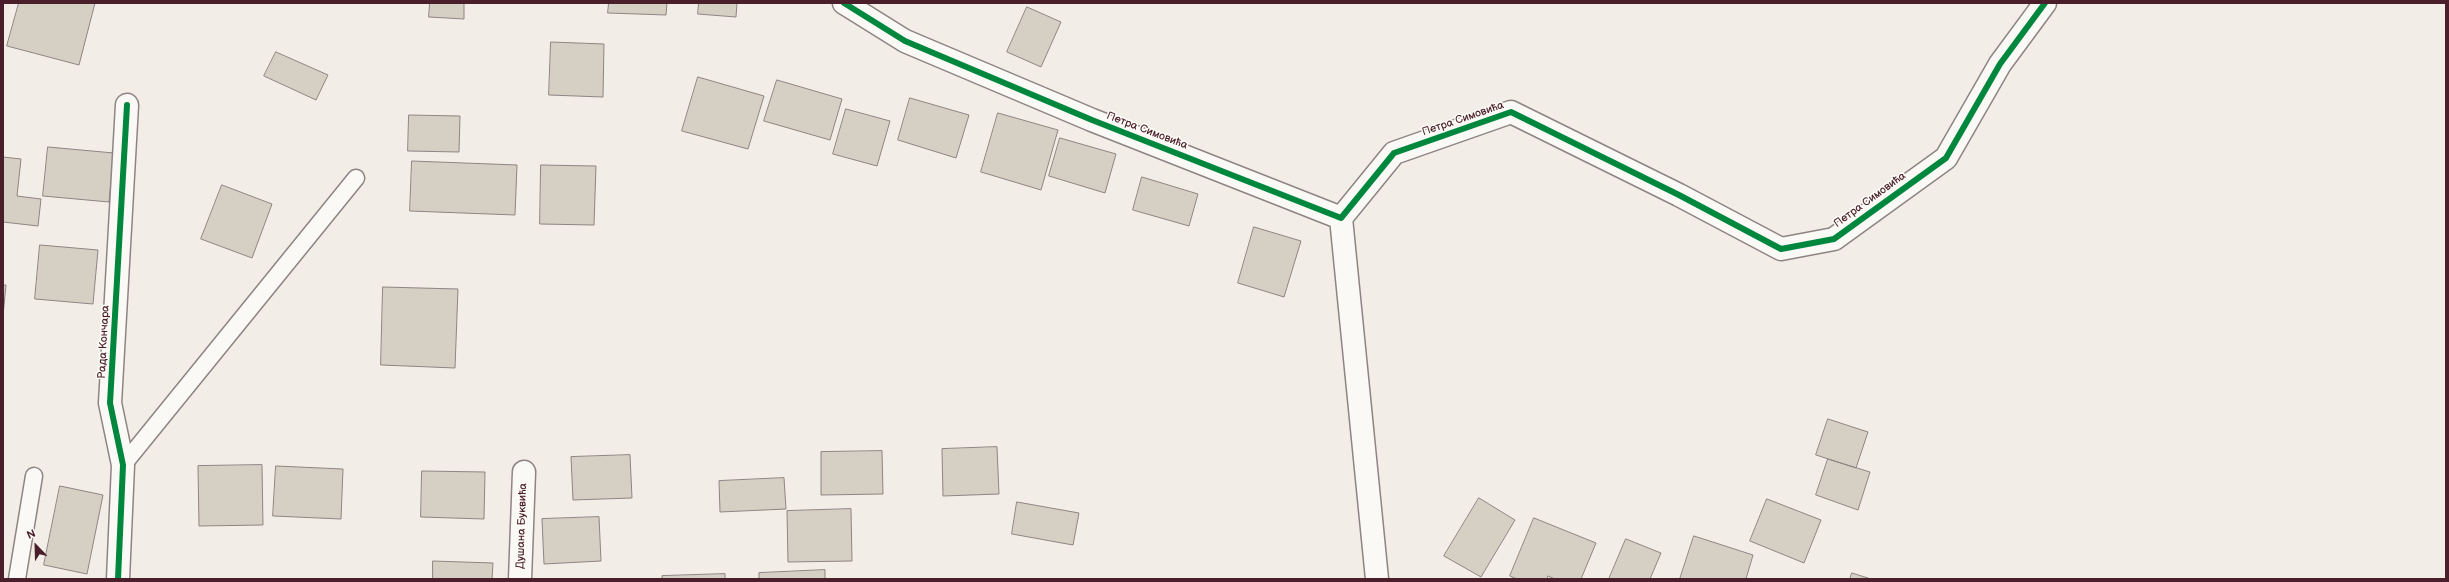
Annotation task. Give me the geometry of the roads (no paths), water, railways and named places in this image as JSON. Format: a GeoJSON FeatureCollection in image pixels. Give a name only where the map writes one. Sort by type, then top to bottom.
{"type":"FeatureCollection","features":[{"type":"Feature","properties":{"kind":"street","name":"Петра Симовића"},"geometry":{"type":"LineString","coordinates":[[844,3],[905,41],[1092,120],[1341,218],[1394,153],[1511,112],[1680,195],[1781,249],[1834,239],[1946,158],[2000,64],[2045,3]]}},
{"type":"Feature","properties":{"kind":"street","name":"Рада Кончара"},"geometry":{"type":"LineString","coordinates":[[118,579],[123,465],[110,403],[127,105]]}},
{"type":"Feature","properties":{"kind":"street"},"geometry":{"type":"LineString","coordinates":[[1341,218],[1377,579]]}},
{"type":"Feature","properties":{"kind":"street","name":"Душана Буквића"},"geometry":{"type":"LineString","coordinates":[[520,579],[524,472]]}},
{"type":"Feature","properties":{"kind":"lane"},"geometry":{"type":"LineString","coordinates":[[123,465],[356,178]]}},
{"type":"Feature","properties":{"kind":"lane"},"geometry":{"type":"LineString","coordinates":[[17,579],[34,476]]}}]}
